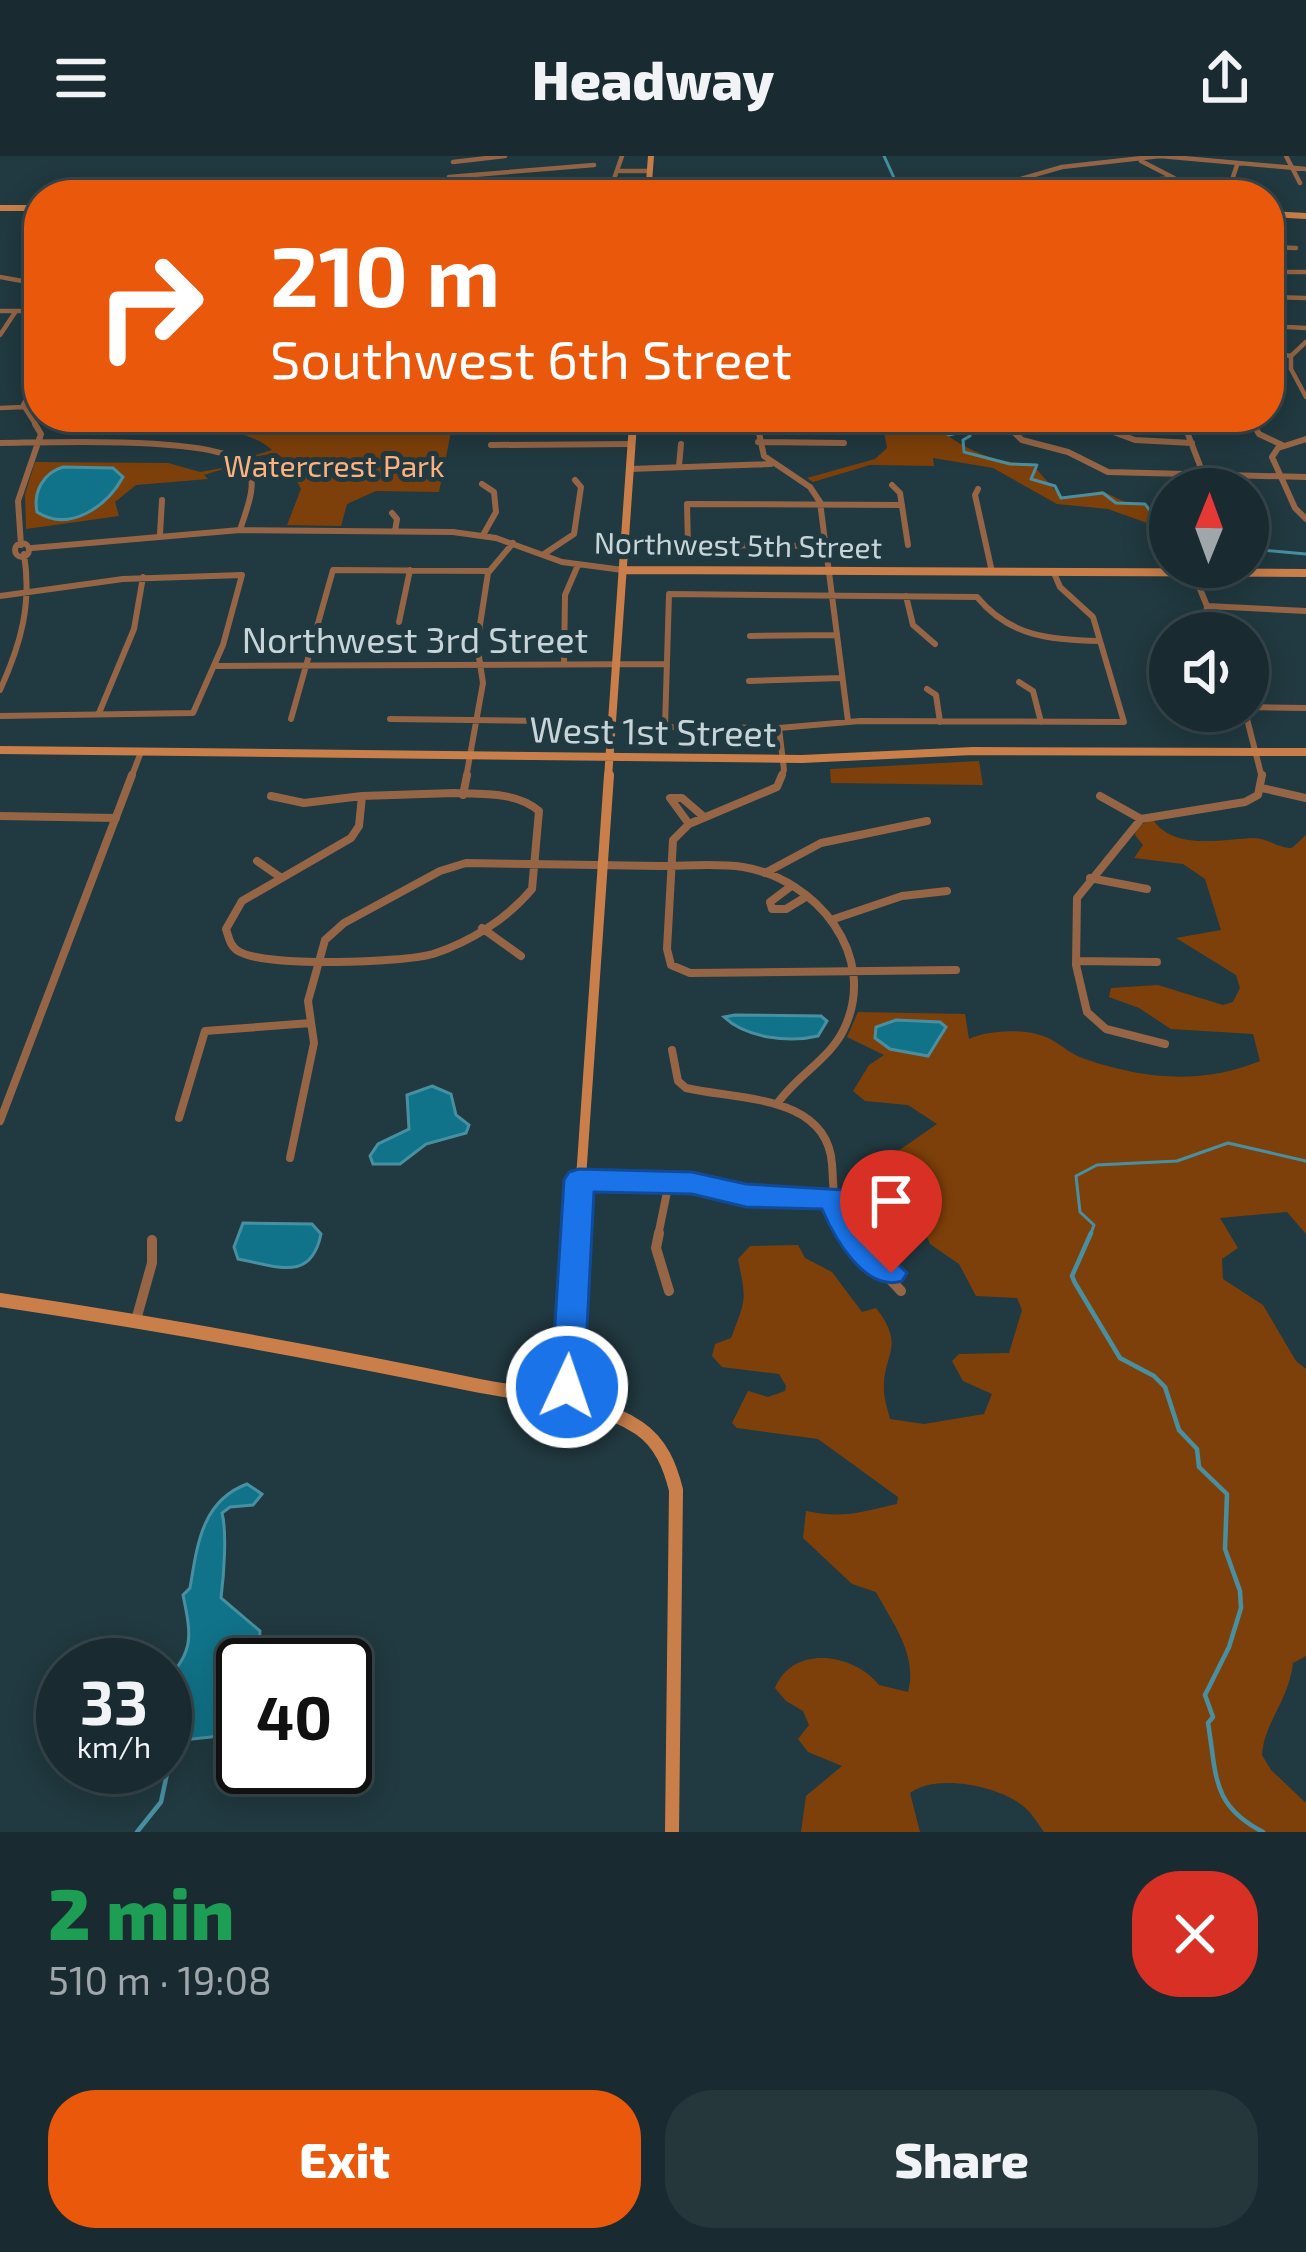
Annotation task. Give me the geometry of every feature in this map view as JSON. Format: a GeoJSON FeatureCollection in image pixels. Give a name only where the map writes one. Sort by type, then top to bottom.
{"type":"FeatureCollection","features":[{"type":"Feature","properties":{"kind":"street"},"geometry":{"type":"LineString","coordinates":[[448,180],[454,159],[505,156]]}},
{"type":"Feature","properties":{"kind":"street"},"geometry":{"type":"LineString","coordinates":[[578,165],[579,156]]}},
{"type":"Feature","properties":{"kind":"street"},"geometry":{"type":"LineString","coordinates":[[620,171],[622,156]]}},
{"type":"Feature","properties":{"kind":"street"},"geometry":{"type":"LineString","coordinates":[[649,180],[651,156]]}},
{"type":"Feature","properties":{"kind":"street"},"geometry":{"type":"LineString","coordinates":[[1286,156],[1300,183]]}},
{"type":"Feature","properties":{"kind":"street"},"geometry":{"type":"LineString","coordinates":[[1015,180],[1045,170],[1135,158],[1177,157],[1306,169]]}},
{"type":"Feature","properties":{"kind":"street"},"geometry":{"type":"LineString","coordinates":[[1135,158],[1174,178]]}},
{"type":"Feature","properties":{"kind":"street"},"geometry":{"type":"LineString","coordinates":[[449,177],[494,177],[536,166],[593,165]]}},
{"type":"Feature","properties":{"kind":"street"},"geometry":{"type":"LineString","coordinates":[[1234,180],[1237,165]]}},
{"type":"Feature","properties":{"kind":"street"},"geometry":{"type":"LineString","coordinates":[[593,180],[610,179],[620,171],[650,171]]}},
{"type":"Feature","properties":{"kind":"street"},"geometry":{"type":"LineString","coordinates":[[1145,180],[1174,178]]}},
{"type":"Feature","properties":{"kind":"street"},"geometry":{"type":"LineString","coordinates":[[1284,248],[1296,248]]}},
{"type":"Feature","properties":{"kind":"street"},"geometry":{"type":"LineString","coordinates":[[0,310],[24,311]]}},
{"type":"Feature","properties":{"kind":"street"},"geometry":{"type":"LineString","coordinates":[[0,335],[16,311]]}},
{"type":"Feature","properties":{"kind":"street"},"geometry":{"type":"LineString","coordinates":[[1291,356],[1306,342]]}},
{"type":"Feature","properties":{"kind":"street"},"geometry":{"type":"LineString","coordinates":[[1284,355],[1291,356]]}},
{"type":"Feature","properties":{"kind":"street"},"geometry":{"type":"LineString","coordinates":[[1291,356],[1306,397]]}},
{"type":"Feature","properties":{"kind":"street"},"geometry":{"type":"LineString","coordinates":[[0,408],[24,407]]}},
{"type":"Feature","properties":{"kind":"street"},"geometry":{"type":"LineString","coordinates":[[3,553],[21,545],[17,493],[40,432]]}},
{"type":"Feature","properties":{"kind":"street"},"geometry":{"type":"LineString","coordinates":[[566,1404],[632,432]]}},
{"type":"Feature","properties":{"kind":"street"},"geometry":{"type":"LineString","coordinates":[[758,432],[758,442],[772,463],[810,487],[821,505],[848,722]]}},
{"type":"Feature","properties":{"kind":"street"},"geometry":{"type":"LineString","coordinates":[[1014,432],[1022,440],[1068,452],[1108,472],[1149,474]]}},
{"type":"Feature","properties":{"kind":"street"},"geometry":{"type":"LineString","coordinates":[[1114,432],[1135,440],[1192,443]]}},
{"type":"Feature","properties":{"kind":"street"},"geometry":{"type":"LineString","coordinates":[[1187,432],[1201,468]]}},
{"type":"Feature","properties":{"kind":"street"},"geometry":{"type":"LineString","coordinates":[[1258,432],[1282,446]]}},
{"type":"Feature","properties":{"kind":"street"},"geometry":{"type":"LineString","coordinates":[[1306,439],[1282,446],[1272,457],[1306,519]]}},
{"type":"Feature","properties":{"kind":"street"},"geometry":{"type":"LineString","coordinates":[[758,442],[844,443]]}},
{"type":"Feature","properties":{"kind":"street"},"geometry":{"type":"LineString","coordinates":[[0,443],[185,446],[230,455],[247,468],[251,486],[240,530]]}},
{"type":"Feature","properties":{"kind":"street"},"geometry":{"type":"LineString","coordinates":[[491,445],[632,444]]}},
{"type":"Feature","properties":{"kind":"street"},"geometry":{"type":"LineString","coordinates":[[679,466],[680,444]]}},
{"type":"Feature","properties":{"kind":"street"},"geometry":{"type":"LineString","coordinates":[[630,469],[772,463]]}},
{"type":"Feature","properties":{"kind":"street"},"geometry":{"type":"LineString","coordinates":[[1269,477],[1306,477]]}},
{"type":"Feature","properties":{"kind":"street"},"geometry":{"type":"LineString","coordinates":[[543,555],[574,534],[580,487],[575,480]]}},
{"type":"Feature","properties":{"kind":"street"},"geometry":{"type":"LineString","coordinates":[[482,484],[494,492],[496,505],[483,535]]}},
{"type":"Feature","properties":{"kind":"street"},"geometry":{"type":"LineString","coordinates":[[892,485],[902,506],[908,545]]}},
{"type":"Feature","properties":{"kind":"street"},"geometry":{"type":"LineString","coordinates":[[979,489],[975,495],[992,572]]}},
{"type":"Feature","properties":{"kind":"street"},"geometry":{"type":"LineString","coordinates":[[160,534],[162,500]]}},
{"type":"Feature","properties":{"kind":"street"},"geometry":{"type":"LineString","coordinates":[[826,546],[688,545],[687,504],[902,506]]}},
{"type":"Feature","properties":{"kind":"street"},"geometry":{"type":"LineString","coordinates":[[392,513],[397,519],[394,531]]}},
{"type":"Feature","properties":{"kind":"street","name":"Northwest 5th Street"},"geometry":{"type":"LineString","coordinates":[[21,545],[32,548],[240,530],[394,531],[483,535],[578,565],[623,570],[1149,571]]}},
{"type":"Feature","properties":{"kind":"street"},"geometry":{"type":"LineString","coordinates":[[463,795],[483,682],[477,637],[488,571],[514,543]]}},
{"type":"Feature","properties":{"kind":"street"},"geometry":{"type":"LineString","coordinates":[[24,554],[32,548]]}},
{"type":"Feature","properties":{"kind":"street"},"geometry":{"type":"LineString","coordinates":[[13,551],[24,554]]}},
{"type":"Feature","properties":{"kind":"street"},"geometry":{"type":"LineString","coordinates":[[0,690],[25,640],[30,591],[24,554]]}},
{"type":"Feature","properties":{"kind":"street"},"geometry":{"type":"LineString","coordinates":[[564,664],[565,595],[578,565]]}},
{"type":"Feature","properties":{"kind":"street"},"geometry":{"type":"LineString","coordinates":[[291,719],[333,570],[488,571]]}},
{"type":"Feature","properties":{"kind":"street"},"geometry":{"type":"LineString","coordinates":[[399,622],[410,571]]}},
{"type":"Feature","properties":{"kind":"street","name":"Northwest 5th Street"},"geometry":{"type":"LineString","coordinates":[[1269,572],[1306,573]]}},
{"type":"Feature","properties":{"kind":"street"},"geometry":{"type":"LineString","coordinates":[[1054,573],[1060,587],[1088,609],[1100,641],[1124,722],[665,727],[669,594],[976,596],[993,619],[1022,633],[1100,641]]}},
{"type":"Feature","properties":{"kind":"street"},"geometry":{"type":"LineString","coordinates":[[0,596],[143,577],[242,575],[215,666],[193,713],[0,716]]}},
{"type":"Feature","properties":{"kind":"street"},"geometry":{"type":"LineString","coordinates":[[99,713],[134,629],[143,577]]}},
{"type":"Feature","properties":{"kind":"street"},"geometry":{"type":"LineString","coordinates":[[1200,588],[1206,612]]}},
{"type":"Feature","properties":{"kind":"street"},"geometry":{"type":"LineString","coordinates":[[907,596],[913,625],[935,644]]}},
{"type":"Feature","properties":{"kind":"street"},"geometry":{"type":"LineString","coordinates":[[1207,606],[1306,611]]}},
{"type":"Feature","properties":{"kind":"street"},"geometry":{"type":"LineString","coordinates":[[750,636],[836,635]]}},
{"type":"Feature","properties":{"kind":"street","name":"Northwest 3rd Street"},"geometry":{"type":"LineString","coordinates":[[215,666],[667,664]]}},
{"type":"Feature","properties":{"kind":"street"},"geometry":{"type":"LineString","coordinates":[[749,682],[840,678]]}},
{"type":"Feature","properties":{"kind":"street"},"geometry":{"type":"LineString","coordinates":[[1019,682],[1033,692],[1041,722]]}},
{"type":"Feature","properties":{"kind":"street"},"geometry":{"type":"LineString","coordinates":[[927,689],[936,695],[940,722]]}},
{"type":"Feature","properties":{"kind":"street"},"geometry":{"type":"LineString","coordinates":[[1269,708],[1306,707]]}},
{"type":"Feature","properties":{"kind":"street"},"geometry":{"type":"LineString","coordinates":[[390,719],[544,722]]}},
{"type":"Feature","properties":{"kind":"street"},"geometry":{"type":"LineString","coordinates":[[778,728],[782,779],[768,793],[689,824],[673,840],[667,950],[671,965],[690,973],[956,970]]}},
{"type":"Feature","properties":{"kind":"street"},"geometry":{"type":"LineString","coordinates":[[1251,732],[1262,788]]}},
{"type":"Feature","properties":{"kind":"street","name":"West 1st Street"},"geometry":{"type":"LineString","coordinates":[[0,753],[783,760],[1306,755]]}},
{"type":"Feature","properties":{"kind":"street"},"geometry":{"type":"LineString","coordinates":[[0,1121],[141,754]]}},
{"type":"Feature","properties":{"kind":"street"},"geometry":{"type":"LineString","coordinates":[[1262,788],[1306,798]]}},
{"type":"Feature","properties":{"kind":"street"},"geometry":{"type":"LineString","coordinates":[[1165,1044],[1118,1034],[1095,1022],[1084,1006],[1076,961],[1077,898],[1141,819],[1161,812],[1244,802],[1262,788]]}},
{"type":"Feature","properties":{"kind":"street"},"geometry":{"type":"LineString","coordinates":[[271,796],[295,802],[362,796],[503,795],[532,803],[541,819],[538,863],[527,896],[482,928],[413,959],[252,956],[230,944],[226,929],[242,901],[351,838],[358,826],[362,796]]}},
{"type":"Feature","properties":{"kind":"street"},"geometry":{"type":"LineString","coordinates":[[1100,796],[1141,819]]}},
{"type":"Feature","properties":{"kind":"street"},"geometry":{"type":"LineString","coordinates":[[689,824],[671,806],[670,798],[682,798],[704,817]]}},
{"type":"Feature","properties":{"kind":"street"},"geometry":{"type":"LineString","coordinates":[[0,816],[116,818]]}},
{"type":"Feature","properties":{"kind":"street"},"geometry":{"type":"LineString","coordinates":[[765,873],[782,858],[829,840],[926,821]]}},
{"type":"Feature","properties":{"kind":"street"},"geometry":{"type":"LineString","coordinates":[[256,861],[281,878]]}},
{"type":"Feature","properties":{"kind":"street"},"geometry":{"type":"LineString","coordinates":[[290,1158],[314,1042],[308,1001],[334,929],[440,871],[476,862],[721,865],[765,873],[834,919],[852,946],[856,992],[843,1031],[790,1084],[777,1104]]}},
{"type":"Feature","properties":{"kind":"street"},"geometry":{"type":"LineString","coordinates":[[1089,878],[1147,889]]}},
{"type":"Feature","properties":{"kind":"street"},"geometry":{"type":"LineString","coordinates":[[790,887],[770,902],[772,909],[786,909],[804,898]]}},
{"type":"Feature","properties":{"kind":"street"},"geometry":{"type":"LineString","coordinates":[[834,919],[902,896],[947,890]]}},
{"type":"Feature","properties":{"kind":"street"},"geometry":{"type":"LineString","coordinates":[[482,928],[520,956]]}},
{"type":"Feature","properties":{"kind":"street"},"geometry":{"type":"LineString","coordinates":[[1076,961],[1157,962]]}},
{"type":"Feature","properties":{"kind":"street"},"geometry":{"type":"LineString","coordinates":[[179,1118],[205,1031],[311,1023]]}},
{"type":"Feature","properties":{"kind":"street"},"geometry":{"type":"LineString","coordinates":[[672,1051],[678,1081],[686,1088],[777,1104],[800,1113],[824,1137],[833,1198],[850,1238],[891,1273],[901,1291]]}},
{"type":"Feature","properties":{"kind":"street"},"geometry":{"type":"LineString","coordinates":[[579,1180],[669,1182],[746,1196],[833,1198]]}},
{"type":"Feature","properties":{"kind":"street"},"geometry":{"type":"LineString","coordinates":[[669,1182],[656,1248],[669,1291]]}},
{"type":"Feature","properties":{"kind":"street"},"geometry":{"type":"LineString","coordinates":[[136,1321],[152,1262],[152,1240]]}},
{"type":"Feature","properties":{"kind":"street"},"geometry":{"type":"LineString","coordinates":[[0,1300],[357,1359],[566,1404],[644,1431],[658,1444],[672,1472],[676,1500],[672,1832]]}},
{"type":"Feature","properties":{"kind":"green space","name":"Watercrest Park"},"geometry":{"type":"Polygon","coordinates":[[[233,432],[451,432],[439,492],[376,491],[347,504],[341,526],[287,525],[301,489],[287,461],[276,453],[246,458],[272,450],[233,432]]]}},
{"type":"Feature","properties":{"kind":"green space"},"geometry":{"type":"Polygon","coordinates":[[[884,432],[944,432],[988,456],[1031,463],[1062,498],[1102,491],[1131,505],[1148,505],[1149,524],[1108,509],[1057,504],[993,468],[933,458],[934,466],[870,465],[813,482],[807,478],[875,459],[887,448],[884,432]]]}},
{"type":"Feature","properties":{"kind":"green space"},"geometry":{"type":"Polygon","coordinates":[[[35,462],[168,463],[200,472],[233,466],[204,475],[208,479],[136,485],[115,502],[119,516],[26,529],[25,494],[35,462]]]}},
{"type":"Feature","properties":{"kind":"green space"},"geometry":{"type":"Polygon","coordinates":[[[979,761],[983,785],[831,783],[830,769],[979,761]]]}},
{"type":"Feature","properties":{"kind":"green space"},"geometry":{"type":"Polygon","coordinates":[[[1153,820],[1162,830],[1186,840],[1254,838],[1292,848],[1306,835],[1306,1234],[1287,1212],[1220,1218],[1238,1248],[1222,1259],[1223,1279],[1263,1305],[1296,1361],[1306,1369],[1306,1656],[1293,1663],[1262,1755],[1306,1803],[1306,1832],[1044,1832],[1027,1809],[1008,1797],[949,1783],[910,1793],[920,1832],[801,1832],[806,1796],[842,1766],[808,1752],[798,1739],[809,1725],[803,1711],[775,1688],[784,1674],[795,1664],[825,1658],[855,1666],[879,1685],[908,1692],[910,1678],[902,1640],[876,1592],[852,1584],[803,1538],[806,1511],[852,1514],[897,1504],[898,1497],[818,1439],[737,1428],[732,1423],[748,1391],[768,1397],[785,1391],[786,1386],[779,1374],[722,1367],[712,1356],[715,1344],[731,1338],[742,1306],[738,1259],[750,1246],[798,1245],[805,1258],[832,1272],[862,1312],[876,1308],[892,1342],[884,1378],[890,1419],[924,1424],[984,1414],[992,1394],[963,1381],[952,1361],[959,1354],[1009,1353],[1022,1310],[1017,1298],[976,1296],[959,1264],[930,1244],[908,1193],[893,1176],[891,1156],[937,1124],[908,1105],[865,1101],[853,1091],[869,1065],[884,1055],[847,1037],[858,1012],[965,1014],[969,1039],[999,1032],[1033,1033],[1085,1059],[1151,1075],[1216,1074],[1260,1061],[1253,1034],[1171,1029],[1139,1008],[1109,997],[1111,988],[1158,985],[1223,1005],[1233,1002],[1240,988],[1236,975],[1176,938],[1221,930],[1205,879],[1183,864],[1134,858],[1143,845],[1135,835],[1137,826],[1153,820]]]}},
{"type":"Feature","properties":{"kind":"water"},"geometry":{"type":"Polygon","coordinates":[[[63,467],[113,468],[123,477],[107,498],[86,513],[50,518],[37,512],[38,491],[50,474],[63,467]]]}},
{"type":"Feature","properties":{"kind":"water"},"geometry":{"type":"Polygon","coordinates":[[[821,1016],[827,1021],[818,1036],[781,1039],[744,1030],[724,1017],[821,1016]]]}},
{"type":"Feature","properties":{"kind":"water"},"geometry":{"type":"Polygon","coordinates":[[[896,1020],[940,1022],[946,1027],[928,1056],[890,1049],[875,1038],[876,1027],[896,1020]]]}},
{"type":"Feature","properties":{"kind":"water"},"geometry":{"type":"Polygon","coordinates":[[[432,1086],[451,1094],[456,1115],[469,1125],[466,1133],[426,1144],[400,1164],[373,1164],[370,1156],[378,1144],[409,1129],[407,1095],[432,1086]]]}},
{"type":"Feature","properties":{"kind":"water"},"geometry":{"type":"Polygon","coordinates":[[[243,1223],[312,1224],[321,1234],[309,1260],[279,1267],[238,1259],[234,1247],[243,1223]]]}},
{"type":"Feature","properties":{"kind":"water"},"geometry":{"type":"Polygon","coordinates":[[[247,1484],[262,1494],[253,1505],[230,1507],[222,1513],[221,1598],[260,1631],[260,1638],[216,1638],[216,1736],[192,1739],[192,1638],[188,1638],[183,1595],[190,1588],[204,1527],[232,1492],[247,1484]]]}},
{"type":"Feature","properties":{"kind":"waterway"},"geometry":{"type":"LineString","coordinates":[[884,156],[895,180]]}},
{"type":"Feature","properties":{"kind":"waterway"},"geometry":{"type":"LineString","coordinates":[[942,432],[961,432]]}},
{"type":"Feature","properties":{"kind":"waterway"},"geometry":{"type":"LineString","coordinates":[[969,432],[963,440],[964,452],[1010,464],[1037,465],[1031,479],[1055,486],[1061,498],[1103,493],[1116,503],[1145,504],[1149,510]]}},
{"type":"Feature","properties":{"kind":"waterway"},"geometry":{"type":"LineString","coordinates":[[1269,551],[1306,554]]}},
{"type":"Feature","properties":{"kind":"waterway"},"geometry":{"type":"LineString","coordinates":[[1090,1236],[1094,1225],[1080,1212],[1076,1176],[1097,1165],[1177,1161],[1228,1143],[1306,1161]]}},
{"type":"Feature","properties":{"kind":"waterway"},"geometry":{"type":"LineString","coordinates":[[1091,1233],[1072,1276],[1075,1283],[1120,1358],[1165,1387],[1179,1430],[1197,1449],[1199,1467],[1227,1494],[1225,1549],[1241,1608],[1229,1647],[1205,1695],[1213,1717],[1208,1723],[1219,1787],[1234,1811],[1263,1832]]}},
{"type":"Feature","properties":{"kind":"waterway"},"geometry":{"type":"LineString","coordinates":[[137,1832],[163,1794]]}},
{"type":"Feature","properties":{"kind":"route"},"geometry":{"type":"LineString","coordinates":[[567,1387],[579,1180],[692,1183],[746,1196],[833,1198],[850,1238],[891,1273]]}}]}
